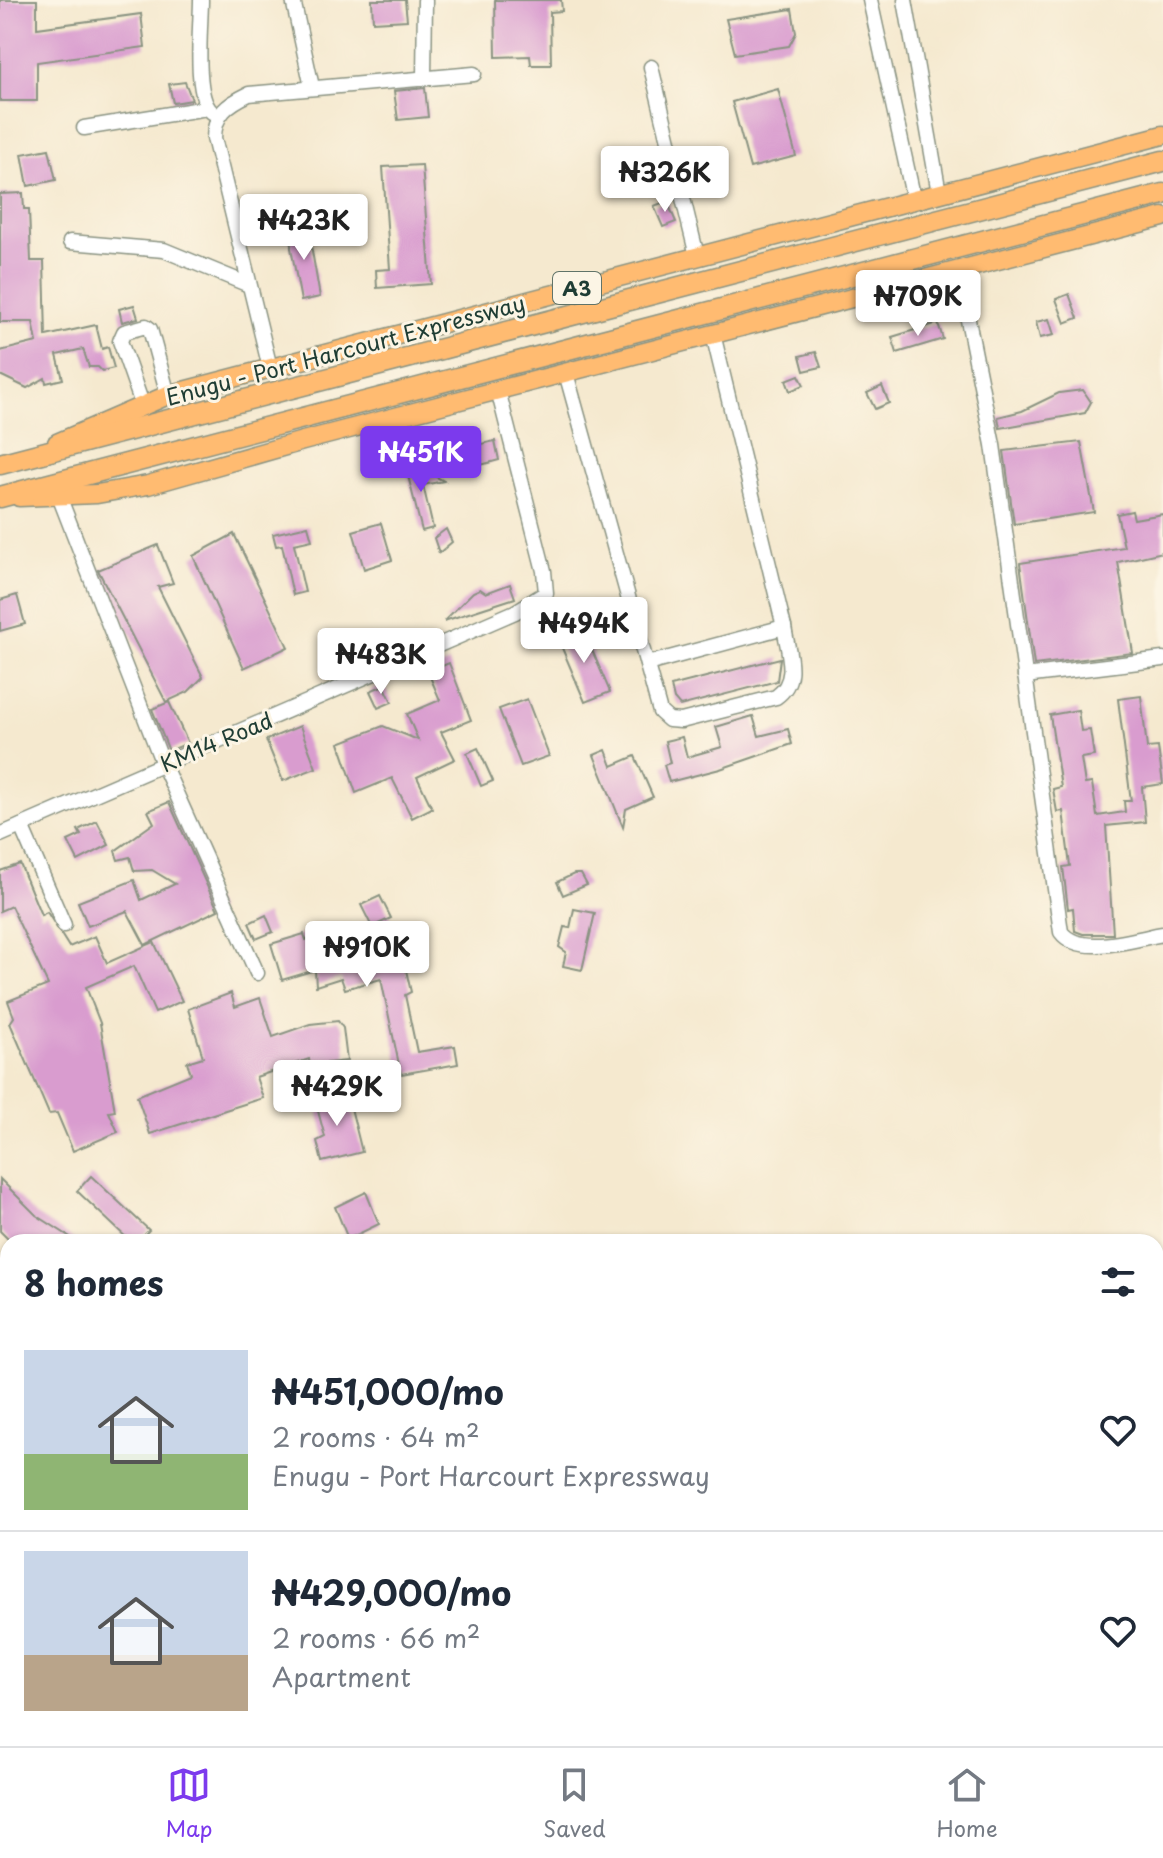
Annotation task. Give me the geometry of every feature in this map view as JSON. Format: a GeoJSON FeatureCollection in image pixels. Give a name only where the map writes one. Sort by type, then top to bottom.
{"type":"FeatureCollection","features":[{"type":"Feature","properties":{"kind":"highway","name":"Enugu - Port Harcourt Expressway"},"geometry":{"type":"LineString","coordinates":[[0,464],[1163,161]]}},
{"type":"Feature","properties":{"kind":"highway"},"geometry":{"type":"LineString","coordinates":[[0,497],[1163,194]]}},
{"type":"Feature","properties":{"kind":"main road","name":"Enugu - Port Harcourt Expressway"},"geometry":{"type":"LineString","coordinates":[[0,464],[168,395],[1163,135]]}},
{"type":"Feature","properties":{"kind":"main road"},"geometry":{"type":"LineString","coordinates":[[0,497],[97,494],[162,482],[498,390],[1163,217]]}},
{"type":"Feature","properties":{"kind":"street"},"geometry":{"type":"LineString","coordinates":[[201,0],[201,80],[212,112],[214,138],[270,368]]}},
{"type":"Feature","properties":{"kind":"street"},"geometry":{"type":"LineString","coordinates":[[293,0],[312,87]]}},
{"type":"Feature","properties":{"kind":"street"},"geometry":{"type":"LineString","coordinates":[[424,77],[425,0]]}},
{"type":"Feature","properties":{"kind":"street"},"geometry":{"type":"LineString","coordinates":[[870,0],[914,200]]}},
{"type":"Feature","properties":{"kind":"street"},"geometry":{"type":"LineString","coordinates":[[905,0],[939,193]]}},
{"type":"Feature","properties":{"kind":"street"},"geometry":{"type":"LineString","coordinates":[[651,67],[697,256]]}},
{"type":"Feature","properties":{"kind":"street"},"geometry":{"type":"LineString","coordinates":[[84,128],[212,112],[249,94],[474,74]]}},
{"type":"Feature","properties":{"kind":"street"},"geometry":{"type":"LineString","coordinates":[[70,242],[164,250],[249,285]]}},
{"type":"Feature","properties":{"kind":"street"},"geometry":{"type":"LineString","coordinates":[[958,270],[993,445],[1061,932],[1073,942],[1089,945],[1163,934]]}},
{"type":"Feature","properties":{"kind":"street"},"geometry":{"type":"LineString","coordinates":[[142,404],[120,341],[124,332],[146,326],[150,329],[168,395]]}},
{"type":"Feature","properties":{"kind":"street"},"geometry":{"type":"LineString","coordinates":[[566,373],[660,712],[669,720],[681,721],[776,697],[788,688],[792,674],[784,627],[713,334]]}},
{"type":"Feature","properties":{"kind":"street","name":"KM14 Road"},"geometry":{"type":"LineString","coordinates":[[0,835],[515,612],[546,593],[544,571],[498,390]]}},
{"type":"Feature","properties":{"kind":"street"},"geometry":{"type":"LineString","coordinates":[[59,496],[163,764],[257,973]]}},
{"type":"Feature","properties":{"kind":"street"},"geometry":{"type":"LineString","coordinates":[[647,664],[784,627]]}},
{"type":"Feature","properties":{"kind":"street"},"geometry":{"type":"LineString","coordinates":[[1025,676],[1163,659]]}},
{"type":"Feature","properties":{"kind":"street"},"geometry":{"type":"LineString","coordinates":[[21,826],[64,925]]}},
{"type":"Feature","properties":{"kind":"building"},"geometry":{"type":"Polygon","coordinates":[[[0,0],[37,0],[37,28],[141,14],[145,47],[37,62],[37,101],[0,101],[0,0]]]}},
{"type":"Feature","properties":{"kind":"building"},"geometry":{"type":"Polygon","coordinates":[[[372,0],[405,0],[407,20],[373,22],[372,0]]]}},
{"type":"Feature","properties":{"kind":"building"},"geometry":{"type":"Polygon","coordinates":[[[495,0],[561,0],[562,11],[550,12],[551,65],[531,65],[530,56],[496,57],[495,0]]]}},
{"type":"Feature","properties":{"kind":"building"},"geometry":{"type":"Polygon","coordinates":[[[792,9],[796,33],[789,46],[735,54],[726,19],[792,9]]]}},
{"type":"Feature","properties":{"kind":"building"},"geometry":{"type":"Polygon","coordinates":[[[185,82],[192,100],[173,103],[169,84],[185,82]]]}},
{"type":"Feature","properties":{"kind":"building"},"geometry":{"type":"Polygon","coordinates":[[[425,88],[428,117],[398,120],[394,91],[425,88]]]}},
{"type":"Feature","properties":{"kind":"building"},"geometry":{"type":"Polygon","coordinates":[[[778,89],[796,156],[750,168],[732,102],[778,89]]]}},
{"type":"Feature","properties":{"kind":"building"},"geometry":{"type":"Polygon","coordinates":[[[49,149],[56,180],[28,186],[22,154],[49,149]]]}},
{"type":"Feature","properties":{"kind":"building"},"geometry":{"type":"Polygon","coordinates":[[[422,165],[431,284],[377,288],[376,270],[390,269],[383,167],[422,165]]]}},
{"type":"Feature","properties":{"kind":"building"},"geometry":{"type":"Polygon","coordinates":[[[23,193],[24,209],[29,209],[31,261],[44,261],[46,336],[96,325],[102,349],[108,347],[114,368],[102,371],[98,367],[89,367],[83,349],[57,355],[63,379],[46,383],[45,378],[27,388],[0,375],[0,351],[37,342],[33,322],[0,322],[0,194],[23,193]]]}},
{"type":"Feature","properties":{"kind":"building"},"geometry":{"type":"Polygon","coordinates":[[[667,201],[676,222],[663,227],[654,206],[667,201]]]}},
{"type":"Feature","properties":{"kind":"building"},"geometry":{"type":"Polygon","coordinates":[[[307,222],[320,297],[301,301],[291,248],[291,224],[307,222]]]}},
{"type":"Feature","properties":{"kind":"building"},"geometry":{"type":"Polygon","coordinates":[[[1069,294],[1078,318],[1065,323],[1056,299],[1069,294]]]}},
{"type":"Feature","properties":{"kind":"building"},"geometry":{"type":"Polygon","coordinates":[[[134,305],[138,318],[122,322],[119,309],[134,305]]]}},
{"type":"Feature","properties":{"kind":"building"},"geometry":{"type":"Polygon","coordinates":[[[1049,319],[1054,335],[1040,338],[1036,322],[1049,319]]]}},
{"type":"Feature","properties":{"kind":"building"},"geometry":{"type":"Polygon","coordinates":[[[938,323],[943,339],[897,353],[892,337],[938,323]]]}},
{"type":"Feature","properties":{"kind":"building"},"geometry":{"type":"Polygon","coordinates":[[[816,352],[821,367],[804,371],[800,356],[816,352]]]}},
{"type":"Feature","properties":{"kind":"building"},"geometry":{"type":"Polygon","coordinates":[[[799,375],[804,385],[790,391],[786,380],[799,375]]]}},
{"type":"Feature","properties":{"kind":"building"},"geometry":{"type":"Polygon","coordinates":[[[882,386],[889,403],[875,409],[867,393],[882,386]]]}},
{"type":"Feature","properties":{"kind":"building"},"geometry":{"type":"Polygon","coordinates":[[[1083,390],[1091,402],[1085,413],[1000,428],[998,417],[1022,411],[1059,393],[1083,390]]]}},
{"type":"Feature","properties":{"kind":"building"},"geometry":{"type":"Polygon","coordinates":[[[495,441],[499,460],[477,466],[473,446],[495,441]]]}},
{"type":"Feature","properties":{"kind":"building"},"geometry":{"type":"Polygon","coordinates":[[[1081,442],[1094,512],[1014,524],[1004,451],[1081,442]]]}},
{"type":"Feature","properties":{"kind":"building"},"geometry":{"type":"Polygon","coordinates":[[[416,466],[444,481],[423,485],[433,528],[422,531],[406,468],[416,466]]]}},
{"type":"Feature","properties":{"kind":"building"},"geometry":{"type":"Polygon","coordinates":[[[1132,511],[1134,519],[1163,514],[1163,552],[1118,562],[1133,653],[1034,665],[1020,563],[1124,547],[1117,514],[1132,511]]]}},
{"type":"Feature","properties":{"kind":"building"},"geometry":{"type":"Polygon","coordinates":[[[381,523],[392,560],[364,569],[353,531],[381,523]]]}},
{"type":"Feature","properties":{"kind":"building"},"geometry":{"type":"Polygon","coordinates":[[[308,526],[312,540],[294,544],[305,592],[293,595],[282,545],[276,546],[273,534],[308,526]]]}},
{"type":"Feature","properties":{"kind":"building"},"geometry":{"type":"Polygon","coordinates":[[[446,529],[452,542],[439,553],[434,538],[446,529]]]}},
{"type":"Feature","properties":{"kind":"building"},"geometry":{"type":"Polygon","coordinates":[[[234,534],[288,647],[244,668],[193,556],[234,534]]]}},
{"type":"Feature","properties":{"kind":"building"},"geometry":{"type":"Polygon","coordinates":[[[158,545],[173,583],[158,587],[203,677],[188,692],[166,702],[98,570],[158,545]]]}},
{"type":"Feature","properties":{"kind":"building"},"geometry":{"type":"Polygon","coordinates":[[[510,584],[515,598],[444,621],[473,592],[480,589],[486,593],[510,584]]]}},
{"type":"Feature","properties":{"kind":"building"},"geometry":{"type":"Polygon","coordinates":[[[17,595],[25,624],[0,631],[0,600],[17,595]]]}},
{"type":"Feature","properties":{"kind":"building"},"geometry":{"type":"Polygon","coordinates":[[[578,627],[583,629],[610,692],[585,702],[559,641],[578,627]]]}},
{"type":"Feature","properties":{"kind":"building"},"geometry":{"type":"Polygon","coordinates":[[[780,658],[777,681],[680,706],[674,699],[671,686],[780,658]]]}},
{"type":"Feature","properties":{"kind":"building"},"geometry":{"type":"Polygon","coordinates":[[[449,663],[471,720],[441,732],[455,759],[417,777],[432,808],[412,818],[392,778],[356,793],[339,743],[383,726],[418,740],[407,714],[440,700],[428,672],[449,663]]]}},
{"type":"Feature","properties":{"kind":"building"},"geometry":{"type":"Polygon","coordinates":[[[384,685],[392,702],[378,708],[370,691],[384,685]]]}},
{"type":"Feature","properties":{"kind":"building"},"geometry":{"type":"Polygon","coordinates":[[[1141,696],[1147,748],[1158,747],[1163,784],[1142,787],[1145,822],[1106,826],[1113,934],[1083,934],[1075,931],[1073,908],[1068,909],[1063,867],[1070,866],[1063,811],[1057,812],[1053,789],[1061,787],[1050,715],[1078,710],[1081,731],[1090,730],[1094,756],[1081,758],[1085,784],[1092,783],[1097,816],[1125,812],[1124,801],[1131,801],[1118,699],[1141,696]]]}},
{"type":"Feature","properties":{"kind":"building"},"geometry":{"type":"Polygon","coordinates":[[[527,699],[549,756],[521,766],[499,709],[527,699]]]}},
{"type":"Feature","properties":{"kind":"building"},"geometry":{"type":"Polygon","coordinates":[[[169,702],[188,743],[169,751],[152,709],[169,702]]]}},
{"type":"Feature","properties":{"kind":"building"},"geometry":{"type":"Polygon","coordinates":[[[753,716],[759,736],[788,729],[792,744],[720,769],[669,782],[664,765],[670,763],[665,741],[682,737],[687,757],[722,747],[716,727],[753,716]]]}},
{"type":"Feature","properties":{"kind":"building"},"geometry":{"type":"Polygon","coordinates":[[[300,726],[316,768],[283,781],[266,740],[300,726]]]}},
{"type":"Feature","properties":{"kind":"building"},"geometry":{"type":"Polygon","coordinates":[[[478,748],[493,781],[481,786],[467,753],[478,748]]]}},
{"type":"Feature","properties":{"kind":"building"},"geometry":{"type":"Polygon","coordinates":[[[606,750],[612,766],[635,756],[653,797],[626,809],[623,827],[594,755],[606,750]]]}},
{"type":"Feature","properties":{"kind":"building"},"geometry":{"type":"Polygon","coordinates":[[[169,802],[218,910],[145,945],[127,911],[88,926],[78,902],[134,880],[141,900],[175,884],[152,870],[134,871],[130,857],[118,860],[115,851],[154,823],[148,811],[169,802]]]}},
{"type":"Feature","properties":{"kind":"building"},"geometry":{"type":"Polygon","coordinates":[[[97,821],[109,845],[78,861],[68,841],[81,835],[78,830],[97,821]]]}},
{"type":"Feature","properties":{"kind":"building"},"geometry":{"type":"Polygon","coordinates":[[[20,864],[41,915],[47,912],[69,947],[95,936],[107,963],[154,942],[182,1001],[155,1013],[134,966],[86,987],[100,1023],[115,1111],[109,1112],[118,1132],[73,1151],[57,1113],[49,1114],[10,1023],[14,1017],[8,1001],[48,985],[11,906],[0,911],[0,871],[20,864]]]}},
{"type":"Feature","properties":{"kind":"building"},"geometry":{"type":"Polygon","coordinates":[[[581,874],[587,885],[563,895],[557,882],[581,874]]]}},
{"type":"Feature","properties":{"kind":"building"},"geometry":{"type":"Polygon","coordinates":[[[380,896],[391,918],[372,927],[361,905],[380,896]]]}},
{"type":"Feature","properties":{"kind":"building"},"geometry":{"type":"Polygon","coordinates":[[[574,909],[595,913],[582,970],[563,966],[566,952],[559,947],[564,927],[570,928],[574,909]]]}},
{"type":"Feature","properties":{"kind":"building"},"geometry":{"type":"Polygon","coordinates":[[[266,915],[273,932],[256,939],[249,923],[266,915]]]}},
{"type":"Feature","properties":{"kind":"building"},"geometry":{"type":"Polygon","coordinates":[[[304,934],[306,940],[326,934],[338,967],[406,942],[415,966],[406,970],[411,992],[405,995],[417,1052],[455,1046],[458,1064],[401,1074],[381,979],[345,989],[341,978],[316,986],[315,970],[282,980],[271,944],[304,934]]]}},
{"type":"Feature","properties":{"kind":"building"},"geometry":{"type":"Polygon","coordinates":[[[231,993],[235,1007],[260,998],[273,1037],[310,1024],[338,1021],[343,1028],[347,1061],[310,1065],[309,1059],[256,1077],[263,1098],[150,1134],[137,1096],[191,1074],[187,1062],[203,1057],[188,1009],[231,993]]]}},
{"type":"Feature","properties":{"kind":"building"},"geometry":{"type":"Polygon","coordinates":[[[347,1092],[362,1152],[322,1162],[317,1141],[325,1137],[315,1100],[347,1092]]]}},
{"type":"Feature","properties":{"kind":"building"},"geometry":{"type":"Polygon","coordinates":[[[91,1176],[149,1230],[145,1234],[123,1234],[77,1191],[91,1176]]]}},
{"type":"Feature","properties":{"kind":"building"},"geometry":{"type":"Polygon","coordinates":[[[0,1179],[36,1215],[66,1234],[3,1234],[0,1231],[0,1179]]]}},
{"type":"Feature","properties":{"kind":"building"},"geometry":{"type":"Polygon","coordinates":[[[366,1192],[379,1224],[358,1234],[346,1234],[335,1207],[366,1192]]]}}]}
